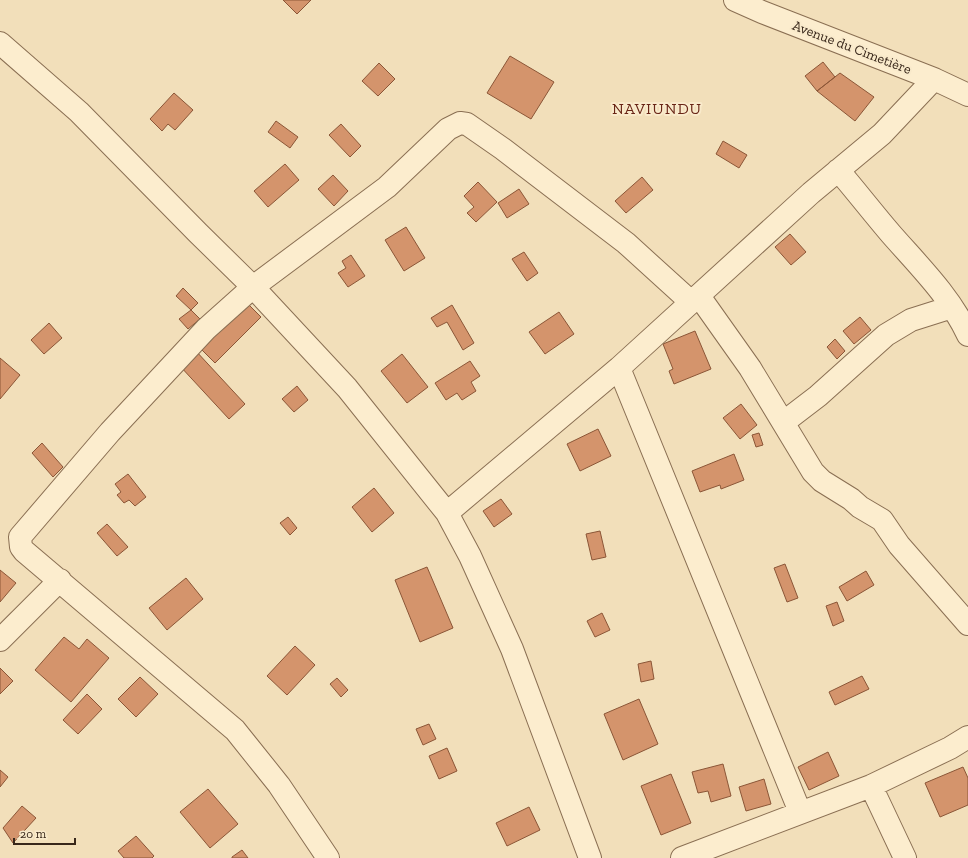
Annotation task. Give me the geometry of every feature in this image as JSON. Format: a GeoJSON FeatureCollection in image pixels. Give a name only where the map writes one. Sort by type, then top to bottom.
{"type":"FeatureCollection","features":[{"type":"Feature","properties":{"kind":"street","name":"Avenue du Cimetière"},"geometry":{"type":"LineString","coordinates":[[741,1],[762,12],[934,79],[968,95]]}},
{"type":"Feature","properties":{"kind":"street"},"geometry":{"type":"LineString","coordinates":[[0,43],[79,112],[253,287],[347,388],[447,513],[470,556],[512,648],[590,858]]}},
{"type":"Feature","properties":{"kind":"street"},"geometry":{"type":"LineString","coordinates":[[447,513],[619,368],[811,193],[882,134],[934,79]]}},
{"type":"Feature","properties":{"kind":"street"},"geometry":{"type":"LineString","coordinates":[[328,858],[279,785],[235,730],[21,547],[20,537],[110,432],[200,334],[253,287],[382,191],[419,158],[448,129],[460,122],[467,124],[503,149],[626,243],[695,299],[750,368],[813,472],[822,481],[852,499],[860,507],[882,520],[899,545],[968,624]]}},
{"type":"Feature","properties":{"kind":"street"},"geometry":{"type":"LineString","coordinates":[[838,170],[887,230],[945,295],[968,335]]}},
{"type":"Feature","properties":{"kind":"street"},"geometry":{"type":"LineString","coordinates":[[784,422],[818,396],[886,335],[910,320],[952,307]]}},
{"type":"Feature","properties":{"kind":"street"},"geometry":{"type":"LineString","coordinates":[[619,368],[800,812]]}},
{"type":"Feature","properties":{"kind":"street"},"geometry":{"type":"LineString","coordinates":[[0,640],[60,580]]}},
{"type":"Feature","properties":{"kind":"street"},"geometry":{"type":"LineString","coordinates":[[682,858],[871,786],[950,748],[968,737]]}},
{"type":"Feature","properties":{"kind":"street"},"geometry":{"type":"LineString","coordinates":[[871,786],[905,858]]}},
{"type":"Feature","properties":{"kind":"building"},"geometry":{"type":"Polygon","coordinates":[[[283,0],[311,0],[297,14],[283,0]]]}},
{"type":"Feature","properties":{"kind":"building"},"geometry":{"type":"Polygon","coordinates":[[[510,56],[554,82],[531,119],[487,93],[510,56]]]}},
{"type":"Feature","properties":{"kind":"building"},"geometry":{"type":"Polygon","coordinates":[[[823,62],[835,77],[817,91],[805,76],[823,62]]]}},
{"type":"Feature","properties":{"kind":"building"},"geometry":{"type":"Polygon","coordinates":[[[379,63],[395,79],[378,96],[362,81],[379,63]]]}},
{"type":"Feature","properties":{"kind":"building"},"geometry":{"type":"Polygon","coordinates":[[[840,73],[874,97],[855,121],[817,91],[840,73]]]}},
{"type":"Feature","properties":{"kind":"building"},"geometry":{"type":"Polygon","coordinates":[[[174,93],[193,110],[175,130],[168,124],[162,131],[150,119],[174,93]]]}},
{"type":"Feature","properties":{"kind":"building"},"geometry":{"type":"Polygon","coordinates":[[[276,121],[298,137],[290,148],[268,132],[276,121]]]}},
{"type":"Feature","properties":{"kind":"building"},"geometry":{"type":"Polygon","coordinates":[[[341,124],[361,146],[350,157],[329,135],[341,124]]]}},
{"type":"Feature","properties":{"kind":"building"},"geometry":{"type":"Polygon","coordinates":[[[723,141],[747,155],[739,168],[716,154],[723,141]]]}},
{"type":"Feature","properties":{"kind":"building"},"geometry":{"type":"Polygon","coordinates":[[[285,164],[299,180],[268,207],[254,191],[285,164]]]}},
{"type":"Feature","properties":{"kind":"building"},"geometry":{"type":"Polygon","coordinates":[[[333,175],[348,191],[334,206],[318,189],[333,175]]]}},
{"type":"Feature","properties":{"kind":"building"},"geometry":{"type":"Polygon","coordinates":[[[642,177],[653,190],[626,213],[615,201],[642,177]]]}},
{"type":"Feature","properties":{"kind":"building"},"geometry":{"type":"Polygon","coordinates":[[[478,182],[497,202],[476,222],[467,213],[474,207],[464,196],[478,182]]]}},
{"type":"Feature","properties":{"kind":"building"},"geometry":{"type":"Polygon","coordinates":[[[519,189],[529,204],[507,218],[498,203],[519,189]]]}},
{"type":"Feature","properties":{"kind":"building"},"geometry":{"type":"Polygon","coordinates":[[[406,227],[425,258],[404,271],[385,240],[406,227]]]}},
{"type":"Feature","properties":{"kind":"building"},"geometry":{"type":"Polygon","coordinates":[[[790,234],[806,252],[791,265],[775,247],[790,234]]]}},
{"type":"Feature","properties":{"kind":"building"},"geometry":{"type":"Polygon","coordinates":[[[524,252],[538,273],[527,281],[512,259],[524,252]]]}},
{"type":"Feature","properties":{"kind":"building"},"geometry":{"type":"Polygon","coordinates":[[[351,255],[365,276],[348,287],[338,273],[346,268],[342,261],[351,255]]]}},
{"type":"Feature","properties":{"kind":"building"},"geometry":{"type":"Polygon","coordinates":[[[183,288],[198,303],[191,310],[176,296],[183,288]]]}},
{"type":"Feature","properties":{"kind":"building"},"geometry":{"type":"Polygon","coordinates":[[[246,302],[261,317],[215,363],[200,348],[246,302]]]}},
{"type":"Feature","properties":{"kind":"building"},"geometry":{"type":"Polygon","coordinates":[[[452,305],[474,343],[463,350],[447,322],[437,327],[431,318],[452,305]]]}},
{"type":"Feature","properties":{"kind":"building"},"geometry":{"type":"Polygon","coordinates":[[[191,310],[200,319],[188,329],[179,319],[191,310]]]}},
{"type":"Feature","properties":{"kind":"building"},"geometry":{"type":"Polygon","coordinates":[[[559,312],[574,334],[545,354],[529,332],[559,312]]]}},
{"type":"Feature","properties":{"kind":"building"},"geometry":{"type":"Polygon","coordinates":[[[860,317],[871,330],[854,344],[843,331],[860,317]]]}},
{"type":"Feature","properties":{"kind":"building"},"geometry":{"type":"Polygon","coordinates":[[[49,323],[62,338],[44,354],[31,340],[49,323]]]}},
{"type":"Feature","properties":{"kind":"building"},"geometry":{"type":"Polygon","coordinates":[[[695,331],[711,369],[674,384],[669,371],[673,369],[663,344],[695,331]]]}},
{"type":"Feature","properties":{"kind":"building"},"geometry":{"type":"Polygon","coordinates":[[[835,339],[845,351],[837,359],[827,347],[835,339]]]}},
{"type":"Feature","properties":{"kind":"building"},"geometry":{"type":"Polygon","coordinates":[[[195,350],[245,404],[229,419],[179,365],[195,350]]]}},
{"type":"Feature","properties":{"kind":"building"},"geometry":{"type":"Polygon","coordinates":[[[402,354],[428,387],[407,403],[381,371],[402,354]]]}},
{"type":"Feature","properties":{"kind":"building"},"geometry":{"type":"Polygon","coordinates":[[[0,358],[20,375],[0,399],[0,358]]]}},
{"type":"Feature","properties":{"kind":"building"},"geometry":{"type":"Polygon","coordinates":[[[470,361],[480,376],[471,382],[476,391],[462,400],[457,393],[446,400],[435,383],[470,361]]]}},
{"type":"Feature","properties":{"kind":"building"},"geometry":{"type":"Polygon","coordinates":[[[297,386],[308,400],[294,412],[282,399],[297,386]]]}},
{"type":"Feature","properties":{"kind":"building"},"geometry":{"type":"Polygon","coordinates":[[[741,404],[757,425],[740,439],[723,418],[741,404]]]}},
{"type":"Feature","properties":{"kind":"building"},"geometry":{"type":"Polygon","coordinates":[[[598,429],[611,456],[580,471],[567,444],[598,429]]]}},
{"type":"Feature","properties":{"kind":"building"},"geometry":{"type":"Polygon","coordinates":[[[759,433],[763,445],[756,447],[752,435],[759,433]]]}},
{"type":"Feature","properties":{"kind":"building"},"geometry":{"type":"Polygon","coordinates":[[[42,443],[63,467],[53,477],[32,453],[42,443]]]}},
{"type":"Feature","properties":{"kind":"building"},"geometry":{"type":"Polygon","coordinates":[[[734,454],[744,480],[721,489],[720,485],[700,492],[692,471],[734,454]]]}},
{"type":"Feature","properties":{"kind":"building"},"geometry":{"type":"Polygon","coordinates":[[[128,474],[146,497],[135,506],[129,500],[124,503],[117,495],[121,492],[115,484],[128,474]]]}},
{"type":"Feature","properties":{"kind":"building"},"geometry":{"type":"Polygon","coordinates":[[[374,488],[394,513],[372,532],[352,507],[374,488]]]}},
{"type":"Feature","properties":{"kind":"building"},"geometry":{"type":"Polygon","coordinates":[[[501,499],[512,514],[494,527],[483,511],[501,499]]]}},
{"type":"Feature","properties":{"kind":"building"},"geometry":{"type":"Polygon","coordinates":[[[288,517],[297,528],[290,535],[280,523],[288,517]]]}},
{"type":"Feature","properties":{"kind":"building"},"geometry":{"type":"Polygon","coordinates":[[[107,524],[128,547],[117,556],[97,533],[107,524]]]}},
{"type":"Feature","properties":{"kind":"building"},"geometry":{"type":"Polygon","coordinates":[[[600,531],[606,557],[592,560],[586,534],[600,531]]]}},
{"type":"Feature","properties":{"kind":"building"},"geometry":{"type":"Polygon","coordinates":[[[785,564],[798,598],[787,602],[774,568],[785,564]]]}},
{"type":"Feature","properties":{"kind":"building"},"geometry":{"type":"Polygon","coordinates":[[[427,567],[453,628],[420,642],[395,580],[427,567]]]}},
{"type":"Feature","properties":{"kind":"building"},"geometry":{"type":"Polygon","coordinates":[[[0,570],[16,583],[0,602],[0,570]]]}},
{"type":"Feature","properties":{"kind":"building"},"geometry":{"type":"Polygon","coordinates":[[[866,571],[874,585],[847,601],[839,587],[866,571]]]}},
{"type":"Feature","properties":{"kind":"building"},"geometry":{"type":"Polygon","coordinates":[[[186,578],[203,599],[167,630],[149,608],[186,578]]]}},
{"type":"Feature","properties":{"kind":"building"},"geometry":{"type":"Polygon","coordinates":[[[837,602],[844,621],[833,626],[826,606],[837,602]]]}},
{"type":"Feature","properties":{"kind":"building"},"geometry":{"type":"Polygon","coordinates":[[[602,613],[610,630],[595,637],[587,621],[602,613]]]}},
{"type":"Feature","properties":{"kind":"building"},"geometry":{"type":"Polygon","coordinates":[[[64,637],[79,649],[87,639],[109,658],[71,702],[35,670],[64,637]]]}},
{"type":"Feature","properties":{"kind":"building"},"geometry":{"type":"Polygon","coordinates":[[[295,646],[315,665],[287,695],[267,676],[295,646]]]}},
{"type":"Feature","properties":{"kind":"building"},"geometry":{"type":"Polygon","coordinates":[[[651,661],[654,679],[641,682],[638,664],[651,661]]]}},
{"type":"Feature","properties":{"kind":"building"},"geometry":{"type":"Polygon","coordinates":[[[0,668],[13,681],[0,694],[0,668]]]}},
{"type":"Feature","properties":{"kind":"building"},"geometry":{"type":"Polygon","coordinates":[[[862,676],[869,689],[835,705],[829,692],[862,676]]]}},
{"type":"Feature","properties":{"kind":"building"},"geometry":{"type":"Polygon","coordinates":[[[140,677],[158,694],[136,717],[118,699],[140,677]]]}},
{"type":"Feature","properties":{"kind":"building"},"geometry":{"type":"Polygon","coordinates":[[[337,678],[348,690],[341,697],[330,684],[337,678]]]}},
{"type":"Feature","properties":{"kind":"building"},"geometry":{"type":"Polygon","coordinates":[[[87,694],[102,709],[78,734],[63,720],[87,694]]]}},
{"type":"Feature","properties":{"kind":"building"},"geometry":{"type":"Polygon","coordinates":[[[639,699],[658,744],[623,760],[604,714],[639,699]]]}},
{"type":"Feature","properties":{"kind":"building"},"geometry":{"type":"Polygon","coordinates":[[[429,724],[436,739],[423,745],[416,729],[429,724]]]}},
{"type":"Feature","properties":{"kind":"building"},"geometry":{"type":"Polygon","coordinates":[[[447,748],[457,771],[439,779],[429,756],[447,748]]]}},
{"type":"Feature","properties":{"kind":"building"},"geometry":{"type":"Polygon","coordinates":[[[828,752],[839,776],[809,790],[798,767],[828,752]]]}},
{"type":"Feature","properties":{"kind":"building"},"geometry":{"type":"Polygon","coordinates":[[[723,764],[731,796],[711,802],[708,791],[698,793],[692,772],[723,764]]]}},
{"type":"Feature","properties":{"kind":"building"},"geometry":{"type":"Polygon","coordinates":[[[963,767],[968,778],[968,805],[940,817],[925,783],[963,767]]]}},
{"type":"Feature","properties":{"kind":"building"},"geometry":{"type":"Polygon","coordinates":[[[0,770],[8,777],[0,787],[0,770]]]}},
{"type":"Feature","properties":{"kind":"building"},"geometry":{"type":"Polygon","coordinates":[[[671,774],[691,823],[661,835],[641,786],[671,774]]]}},
{"type":"Feature","properties":{"kind":"building"},"geometry":{"type":"Polygon","coordinates":[[[764,779],[771,804],[746,811],[739,787],[764,779]]]}},
{"type":"Feature","properties":{"kind":"building"},"geometry":{"type":"Polygon","coordinates":[[[208,789],[238,824],[210,848],[180,812],[208,789]]]}},
{"type":"Feature","properties":{"kind":"building"},"geometry":{"type":"Polygon","coordinates":[[[22,806],[36,818],[13,843],[3,828],[22,806]]]}},
{"type":"Feature","properties":{"kind":"building"},"geometry":{"type":"Polygon","coordinates":[[[529,807],[540,830],[507,846],[496,823],[529,807]]]}},
{"type":"Feature","properties":{"kind":"building"},"geometry":{"type":"Polygon","coordinates":[[[136,836],[154,856],[152,858],[124,858],[118,851],[136,836]]]}},
{"type":"Feature","properties":{"kind":"building"},"geometry":{"type":"Polygon","coordinates":[[[242,850],[248,858],[232,858],[232,857],[242,850]]]}},
{"type":"Feature","properties":{"kind":"district","name":"NAVIUNDU"},"geometry":{"type":"Point","coordinates":[657,108]}}]}
